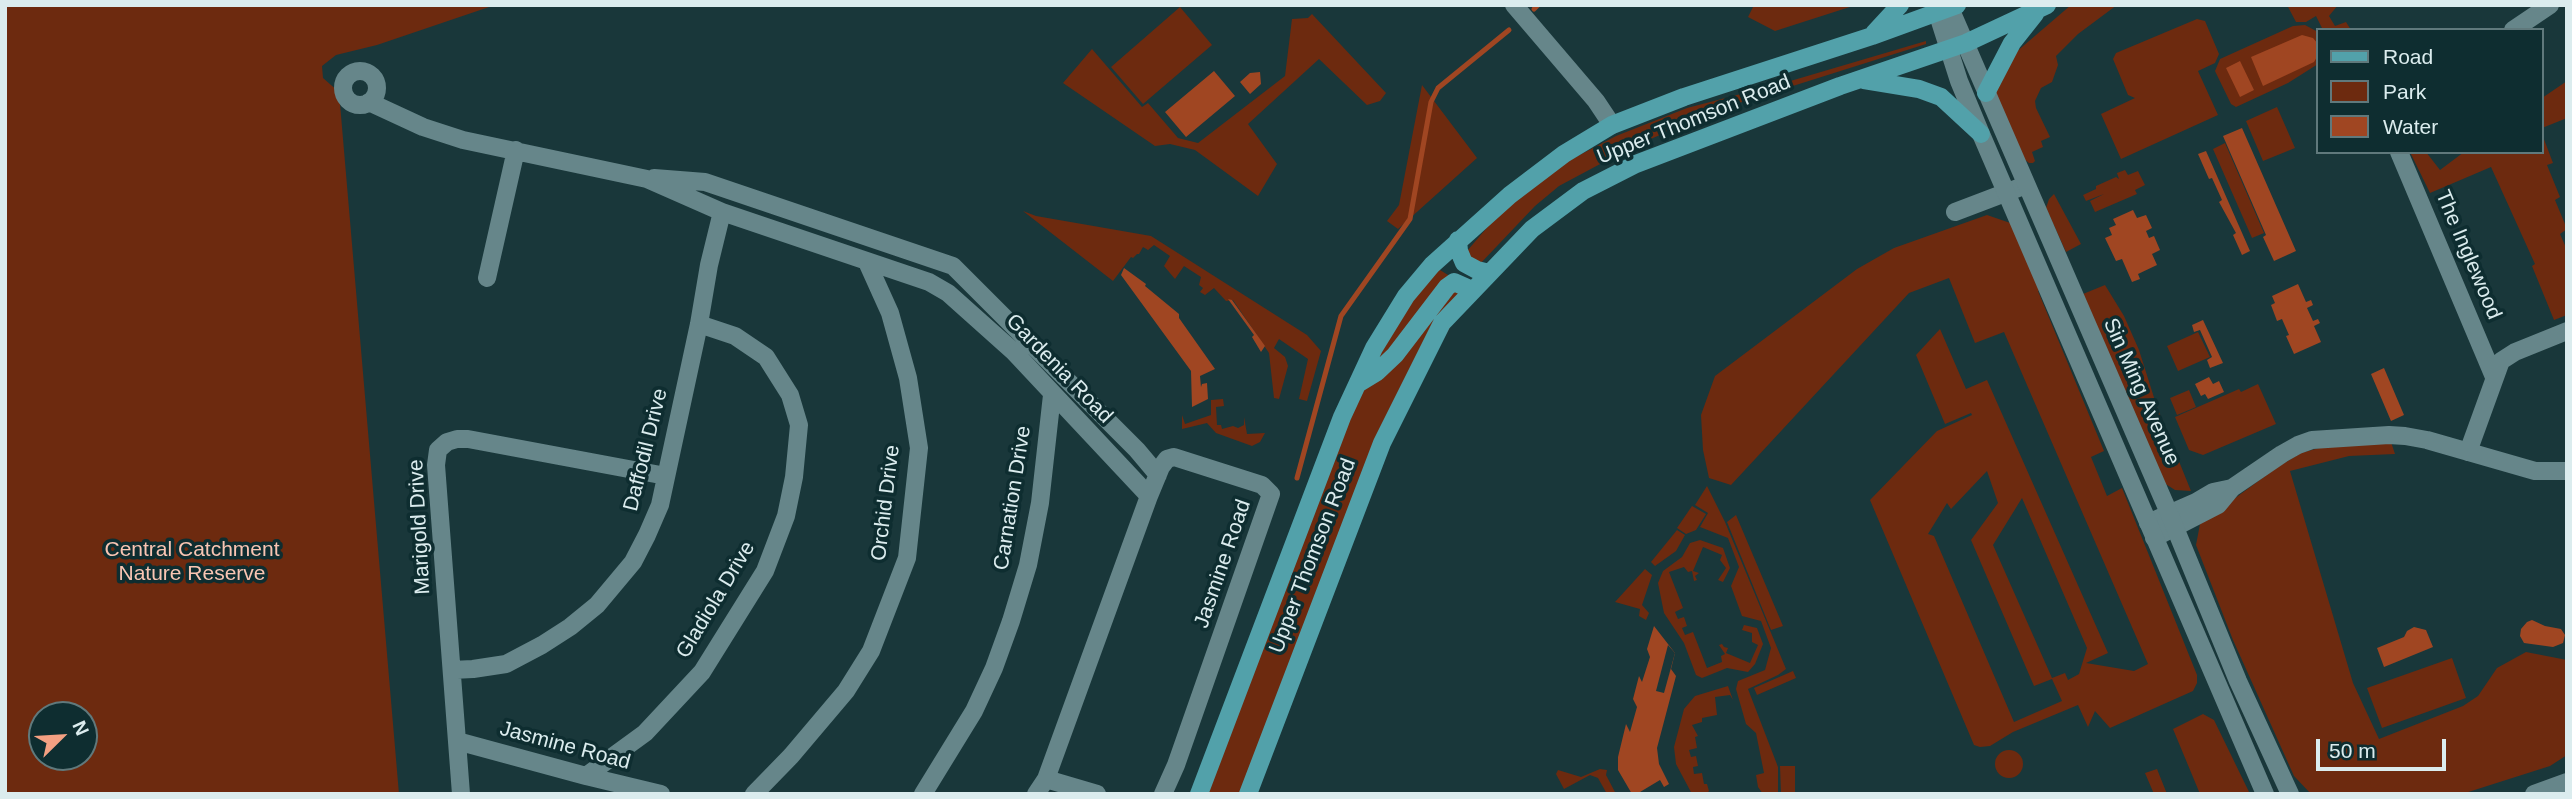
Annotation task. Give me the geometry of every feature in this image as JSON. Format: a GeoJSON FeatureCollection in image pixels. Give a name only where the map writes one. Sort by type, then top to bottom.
{"type":"FeatureCollection","features":[{"type":"Feature","properties":{"kind":"main road"},"geometry":{"type":"LineString","coordinates":[[1872,36],[1900,5]]}},
{"type":"Feature","properties":{"kind":"main road","name":"Upper Thomson Road"},"geometry":{"type":"LineString","coordinates":[[1199,794],[1342,417],[1374,348],[1406,296],[1458,240],[1564,154],[1612,125],[1684,97],[1872,36],[1945,7]]}},
{"type":"Feature","properties":{"kind":"main road","name":"Upper Thomson Road"},"geometry":{"type":"LineString","coordinates":[[1248,794],[1382,443],[1442,323],[1532,229],[1583,191],[1636,164],[1860,79],[1958,46],[2042,8]]}},
{"type":"Feature","properties":{"kind":"main road"},"geometry":{"type":"LineString","coordinates":[[1986,93],[2012,43],[2042,8]]}},
{"type":"Feature","properties":{"kind":"main road"},"geometry":{"type":"LineString","coordinates":[[1860,79],[1919,89],[1941,97],[1981,134]]}},
{"type":"Feature","properties":{"kind":"main road"},"geometry":{"type":"LineString","coordinates":[[1458,240],[1464,263],[1489,273]]}},
{"type":"Feature","properties":{"kind":"main road"},"geometry":{"type":"LineString","coordinates":[[1359,383],[1377,372],[1395,355],[1447,287],[1454,282],[1472,290]]}},
{"type":"Feature","properties":{"kind":"street"},"geometry":{"type":"LineString","coordinates":[[1514,5],[1596,101],[1612,125]]}},
{"type":"Feature","properties":{"kind":"street"},"geometry":{"type":"LineString","coordinates":[[2516,28],[2550,5]]}},
{"type":"Feature","properties":{"kind":"street"},"geometry":{"type":"LineString","coordinates":[[1945,7],[1958,46]]}},
{"type":"Feature","properties":{"kind":"street","name":"Sin Ming Avenue"},"geometry":{"type":"LineString","coordinates":[[1958,46],[1986,93],[2172,521],[2238,681],[2290,794]]}},
{"type":"Feature","properties":{"kind":"street","name":"Sin Ming Avenue"},"geometry":{"type":"LineString","coordinates":[[1958,46],[1959,81],[2266,794]]}},
{"type":"Feature","properties":{"kind":"street","name":"Gardenia Road"},"geometry":{"type":"LineString","coordinates":[[369,102],[463,140],[647,179],[722,212],[929,282],[948,293],[1014,352],[1149,496]]}},
{"type":"Feature","properties":{"kind":"street"},"geometry":{"type":"LineString","coordinates":[[487,278],[516,150]]}},
{"type":"Feature","properties":{"kind":"street","name":"The Inglewood"},"geometry":{"type":"LineString","coordinates":[[2400,154],[2494,376]]}},
{"type":"Feature","properties":{"kind":"street","name":"Gardenia Road"},"geometry":{"type":"LineString","coordinates":[[647,179],[667,177],[705,182],[953,266],[1135,448],[1158,475]]}},
{"type":"Feature","properties":{"kind":"street"},"geometry":{"type":"LineString","coordinates":[[1955,212],[2026,185]]}},
{"type":"Feature","properties":{"kind":"street","name":"Daffodil Drive"},"geometry":{"type":"LineString","coordinates":[[452,670],[506,664],[570,627],[597,605],[627,569],[647,536],[660,505],[722,212]]}},
{"type":"Feature","properties":{"kind":"street","name":"Orchid Drive"},"geometry":{"type":"LineString","coordinates":[[754,794],[791,756],[846,691],[872,651],[907,558],[919,448],[904,365],[890,313],[867,262]]}},
{"type":"Feature","properties":{"kind":"street","name":"Gladiola Drive"},"geometry":{"type":"LineString","coordinates":[[586,776],[645,733],[702,671],[765,571],[786,516],[794,477],[799,425],[790,395],[778,372],[766,357],[735,336],[699,324]]}},
{"type":"Feature","properties":{"kind":"street"},"geometry":{"type":"LineString","coordinates":[[2468,452],[2501,360],[2567,331]]}},
{"type":"Feature","properties":{"kind":"street","name":"Carnation Drive"},"geometry":{"type":"LineString","coordinates":[[923,794],[974,711],[994,668],[1011,621],[1028,565],[1040,503],[1052,395]]}},
{"type":"Feature","properties":{"kind":"street"},"geometry":{"type":"LineString","coordinates":[[2151,530],[2218,505],[2232,488],[2282,454],[2312,440],[2397,435],[2427,440],[2535,471],[2567,471]]}},
{"type":"Feature","properties":{"kind":"street","name":"Marigold Drive"},"geometry":{"type":"LineString","coordinates":[[461,794],[436,464],[438,450],[447,442],[468,439],[666,476]]}},
{"type":"Feature","properties":{"kind":"street","name":"Jasmine Road"},"geometry":{"type":"LineString","coordinates":[[1158,475],[1167,459],[1174,457],[1262,485],[1271,494],[1176,765],[1163,794]]}},
{"type":"Feature","properties":{"kind":"street"},"geometry":{"type":"LineString","coordinates":[[1097,794],[1041,787],[1158,475]]}},
{"type":"Feature","properties":{"kind":"street","name":"Jasmine Road"},"geometry":{"type":"LineString","coordinates":[[457,741],[661,794]]}},
{"type":"Feature","properties":{"kind":"street"},"geometry":{"type":"LineString","coordinates":[[2542,792],[2566,783]]}},
{"type":"Feature","properties":{"kind":"green space","name":"Central Catchment Nature Reserve"},"geometry":{"type":"Polygon","coordinates":[[[5,5],[495,5],[377,45],[336,55],[322,66],[323,78],[339,92],[399,794],[5,794],[5,5]]]}},
{"type":"Feature","properties":{"kind":"green space"},"geometry":{"type":"Polygon","coordinates":[[[1754,5],[1856,5],[1775,31],[1748,17],[1754,5]]]}},
{"type":"Feature","properties":{"kind":"green space"},"geometry":{"type":"Polygon","coordinates":[[[2071,5],[2117,5],[2078,34],[2056,56],[2058,65],[2052,82],[2041,88],[2035,101],[2050,137],[2041,141],[2043,147],[2032,152],[2035,161],[2029,163],[2024,159],[1995,94],[2008,59],[2071,5]]]}},
{"type":"Feature","properties":{"kind":"green space"},"geometry":{"type":"Polygon","coordinates":[[[2287,5],[2338,5],[2329,16],[2335,26],[2346,22],[2350,28],[2322,28],[2316,16],[2306,22],[2296,22],[2287,5]]]}},
{"type":"Feature","properties":{"kind":"green space"},"geometry":{"type":"Polygon","coordinates":[[[1180,7],[1212,45],[1143,104],[1111,67],[1180,7]]]}},
{"type":"Feature","properties":{"kind":"green space"},"geometry":{"type":"Polygon","coordinates":[[[1312,14],[1386,93],[1380,101],[1367,105],[1319,59],[1248,124],[1277,164],[1258,196],[1195,150],[1170,144],[1155,146],[1063,83],[1092,49],[1142,107],[1148,103],[1178,138],[1198,143],[1285,76],[1292,19],[1308,18],[1312,14]]]}},
{"type":"Feature","properties":{"kind":"green space"},"geometry":{"type":"Polygon","coordinates":[[[2197,19],[2205,21],[2219,54],[2215,63],[2198,71],[2218,115],[2121,159],[2101,114],[2135,98],[2128,95],[2113,59],[2116,53],[2197,19]]]}},
{"type":"Feature","properties":{"kind":"green space"},"geometry":{"type":"Polygon","coordinates":[[[2305,25],[2316,31],[2316,65],[2288,83],[2236,107],[2231,104],[2215,71],[2220,59],[2293,26],[2305,25]]]}},
{"type":"Feature","properties":{"kind":"green space"},"geometry":{"type":"Polygon","coordinates":[[[1926,41],[1926,44],[1723,108],[1632,147],[1559,186],[1535,206],[1479,265],[1474,264],[1467,251],[1491,223],[1528,189],[1570,160],[1616,136],[1687,108],[1926,41]]]}},
{"type":"Feature","properties":{"kind":"green space"},"geometry":{"type":"Polygon","coordinates":[[[2567,81],[2567,118],[2544,127],[2544,97],[2567,81]]]}},
{"type":"Feature","properties":{"kind":"green space"},"geometry":{"type":"Polygon","coordinates":[[[1422,85],[1477,158],[1398,229],[1387,221],[1399,205],[1422,85]]]}},
{"type":"Feature","properties":{"kind":"green space"},"geometry":{"type":"Polygon","coordinates":[[[2277,107],[2295,148],[2263,161],[2246,121],[2277,107]]]}},
{"type":"Feature","properties":{"kind":"green space"},"geometry":{"type":"Polygon","coordinates":[[[2544,139],[2553,163],[2547,165],[2560,197],[2555,200],[2567,229],[2560,234],[2567,250],[2567,315],[2554,320],[2532,266],[2535,264],[2491,167],[2430,193],[2411,154],[2428,154],[2440,170],[2461,154],[2544,154],[2544,139]]]}},
{"type":"Feature","properties":{"kind":"green space"},"geometry":{"type":"Polygon","coordinates":[[[2225,143],[2264,233],[2252,238],[2213,149],[2225,143]]]}},
{"type":"Feature","properties":{"kind":"green space"},"geometry":{"type":"Polygon","coordinates":[[[2125,170],[2128,175],[2138,171],[2145,185],[2135,190],[2137,194],[2095,212],[2090,201],[2104,194],[2086,201],[2083,195],[2116,177],[2119,179],[2117,173],[2125,170]]]}},
{"type":"Feature","properties":{"kind":"green space"},"geometry":{"type":"Polygon","coordinates":[[[2054,194],[2081,244],[2066,252],[2046,208],[2054,194]]]}},
{"type":"Feature","properties":{"kind":"green space"},"geometry":{"type":"Polygon","coordinates":[[[1023,211],[1036,216],[1151,236],[1307,335],[1321,351],[1307,401],[1299,399],[1308,359],[1279,339],[1274,348],[1285,357],[1288,366],[1279,399],[1274,398],[1269,353],[1233,300],[1226,301],[1214,288],[1205,295],[1200,292],[1203,288],[1199,285],[1201,277],[1184,266],[1175,279],[1164,266],[1170,256],[1154,245],[1148,250],[1143,247],[1139,254],[1131,257],[1113,281],[1023,211]]]}},
{"type":"Feature","properties":{"kind":"green space"},"geometry":{"type":"Polygon","coordinates":[[[1987,215],[2022,227],[2047,286],[2038,291],[2104,451],[2091,457],[2107,496],[2122,488],[2197,675],[2193,691],[2110,728],[2095,711],[2088,727],[2078,705],[2013,732],[1990,746],[1974,745],[1870,500],[1937,431],[1972,415],[1971,413],[1945,424],[1916,355],[1940,329],[1966,389],[1987,380],[2108,653],[2086,663],[2134,671],[2148,664],[2004,332],[1975,343],[1949,278],[1909,293],[1731,485],[1709,478],[1703,450],[1701,415],[1715,376],[1857,269],[1894,248],[1987,215]],[[1987,471],[1951,509],[1947,503],[1928,534],[1934,536],[2014,722],[2062,701],[2052,679],[2034,686],[1971,540],[1998,503],[1987,471]],[[2022,498],[1993,545],[2052,678],[2065,673],[2068,680],[2079,674],[2087,648],[2022,498]]]}},
{"type":"Feature","properties":{"kind":"green space"},"geometry":{"type":"Polygon","coordinates":[[[1432,265],[1472,290],[1382,443],[1248,794],[1198,794],[1342,417],[1432,265]]]}},
{"type":"Feature","properties":{"kind":"green space"},"geometry":{"type":"Polygon","coordinates":[[[2105,285],[2124,316],[2139,350],[2157,407],[2191,491],[2175,490],[2164,483],[2083,294],[2105,285]]]}},
{"type":"Feature","properties":{"kind":"green space"},"geometry":{"type":"Polygon","coordinates":[[[2198,332],[2210,357],[2178,371],[2167,346],[2198,332]]]}},
{"type":"Feature","properties":{"kind":"green space"},"geometry":{"type":"Polygon","coordinates":[[[2258,384],[2276,424],[2203,455],[2189,450],[2175,417],[2239,389],[2241,392],[2258,384]]]}},
{"type":"Feature","properties":{"kind":"green space"},"geometry":{"type":"Polygon","coordinates":[[[2189,390],[2196,407],[2177,415],[2170,398],[2189,390]]]}},
{"type":"Feature","properties":{"kind":"green space"},"geometry":{"type":"Polygon","coordinates":[[[1223,399],[1224,406],[1216,407],[1217,425],[1221,425],[1222,429],[1233,426],[1238,428],[1244,425],[1244,417],[1247,434],[1265,433],[1260,442],[1252,446],[1216,433],[1207,423],[1182,429],[1182,415],[1185,424],[1211,415],[1211,400],[1223,399]]]}},
{"type":"Feature","properties":{"kind":"green space"},"geometry":{"type":"Polygon","coordinates":[[[2391,442],[2395,454],[2349,456],[2290,471],[2353,683],[2379,739],[2463,706],[2478,696],[2497,668],[2526,652],[2567,660],[2567,755],[2550,766],[2462,794],[2311,794],[2294,776],[2233,640],[2196,545],[2200,524],[2276,468],[2301,453],[2319,448],[2391,442]]]}},
{"type":"Feature","properties":{"kind":"green space"},"geometry":{"type":"Polygon","coordinates":[[[1707,486],[1725,522],[1786,669],[1748,689],[1778,767],[1778,794],[1763,794],[1758,787],[1756,775],[1764,773],[1756,733],[1746,724],[1736,689],[1738,681],[1765,670],[1771,648],[1761,621],[1742,616],[1731,586],[1739,567],[1728,538],[1700,527],[1708,513],[1695,505],[1707,486]]]}},
{"type":"Feature","properties":{"kind":"green space"},"geometry":{"type":"Polygon","coordinates":[[[1692,506],[1706,514],[1696,530],[1686,534],[1677,528],[1692,506]]]}},
{"type":"Feature","properties":{"kind":"green space"},"geometry":{"type":"Polygon","coordinates":[[[1736,515],[1783,626],[1771,630],[1727,522],[1736,515]]]}},
{"type":"Feature","properties":{"kind":"green space"},"geometry":{"type":"Polygon","coordinates":[[[1677,530],[1685,535],[1676,551],[1655,566],[1651,562],[1677,530]]]}},
{"type":"Feature","properties":{"kind":"green space"},"geometry":{"type":"Polygon","coordinates":[[[1700,540],[1723,548],[1730,568],[1723,582],[1718,580],[1726,568],[1720,560],[1722,555],[1703,547],[1693,571],[1699,573],[1695,576],[1697,580],[1694,581],[1692,571],[1688,572],[1684,567],[1669,572],[1683,608],[1675,612],[1678,619],[1684,617],[1687,626],[1682,628],[1685,635],[1693,632],[1707,668],[1722,662],[1721,656],[1725,654],[1719,645],[1722,644],[1728,648],[1726,653],[1750,663],[1758,645],[1752,642],[1752,633],[1742,630],[1744,625],[1757,628],[1763,644],[1755,664],[1748,672],[1727,668],[1702,678],[1696,675],[1684,643],[1664,613],[1658,583],[1663,571],[1682,557],[1690,543],[1700,540]]]}},
{"type":"Feature","properties":{"kind":"green space"},"geometry":{"type":"Polygon","coordinates":[[[1645,569],[1652,575],[1642,605],[1649,613],[1646,620],[1639,616],[1640,609],[1615,602],[1645,569]]]}},
{"type":"Feature","properties":{"kind":"green space"},"geometry":{"type":"Polygon","coordinates":[[[2452,658],[2466,698],[2382,728],[2367,688],[2452,658]]]}},
{"type":"Feature","properties":{"kind":"green space"},"geometry":{"type":"Polygon","coordinates":[[[1793,671],[1796,678],[1757,695],[1754,688],[1793,671]]]}},
{"type":"Feature","properties":{"kind":"green space"},"geometry":{"type":"Polygon","coordinates":[[[1728,686],[1733,700],[1730,695],[1715,697],[1717,715],[1702,718],[1702,722],[1692,725],[1698,736],[1695,737],[1697,748],[1689,750],[1691,757],[1696,756],[1698,766],[1693,767],[1694,774],[1702,773],[1704,784],[1707,784],[1709,791],[1706,794],[1692,794],[1676,764],[1674,747],[1684,709],[1695,696],[1728,686]]]}},
{"type":"Feature","properties":{"kind":"green space"},"geometry":{"type":"Polygon","coordinates":[[[2203,714],[2214,720],[2250,794],[2200,794],[2173,729],[2203,714]]]}},
{"type":"Feature","properties":{"kind":"green space"},"geometry":{"type":"Polygon","coordinates":[[[2009,750],[2019,754],[2023,764],[2019,774],[2009,778],[1999,774],[1995,764],[1999,754],[2009,750]]]}},
{"type":"Feature","properties":{"kind":"green space"},"geometry":{"type":"Polygon","coordinates":[[[1780,766],[1795,766],[1795,794],[1781,794],[1780,766]]]}},
{"type":"Feature","properties":{"kind":"green space"},"geometry":{"type":"Polygon","coordinates":[[[1600,769],[1607,770],[1606,775],[1616,794],[1607,794],[1598,778],[1590,775],[1564,789],[1556,774],[1558,770],[1581,777],[1600,769]]]}},
{"type":"Feature","properties":{"kind":"green space"},"geometry":{"type":"Polygon","coordinates":[[[2157,769],[2167,794],[2154,794],[2145,773],[2157,769]]]}},
{"type":"Feature","properties":{"kind":"water"},"geometry":{"type":"Polygon","coordinates":[[[2302,35],[2316,42],[2314,62],[2263,86],[2251,57],[2302,35]]]}},
{"type":"Feature","properties":{"kind":"water"},"geometry":{"type":"Polygon","coordinates":[[[2240,61],[2254,90],[2240,97],[2226,68],[2240,61]]]}},
{"type":"Feature","properties":{"kind":"water"},"geometry":{"type":"Polygon","coordinates":[[[1214,71],[1235,96],[1186,137],[1165,112],[1214,71]]]}},
{"type":"Feature","properties":{"kind":"water"},"geometry":{"type":"Polygon","coordinates":[[[1260,72],[1261,84],[1250,94],[1240,82],[1250,73],[1260,72]]]}},
{"type":"Feature","properties":{"kind":"water"},"geometry":{"type":"Polygon","coordinates":[[[2242,128],[2296,251],[2274,261],[2263,237],[2266,235],[2223,136],[2242,128]]]}},
{"type":"Feature","properties":{"kind":"water"},"geometry":{"type":"Polygon","coordinates":[[[2206,151],[2250,251],[2242,255],[2233,235],[2236,233],[2219,202],[2222,200],[2198,154],[2206,151]]]}},
{"type":"Feature","properties":{"kind":"water"},"geometry":{"type":"Polygon","coordinates":[[[2133,210],[2137,218],[2146,215],[2152,228],[2146,231],[2149,238],[2154,236],[2160,250],[2152,254],[2157,265],[2138,274],[2140,279],[2132,282],[2122,259],[2116,261],[2105,238],[2112,235],[2109,228],[2116,225],[2113,219],[2133,210]]]}},
{"type":"Feature","properties":{"kind":"water"},"geometry":{"type":"Polygon","coordinates":[[[1124,268],[1179,314],[1179,318],[1215,369],[1200,376],[1201,387],[1207,383],[1208,399],[1192,407],[1191,371],[1121,275],[1124,268]]]}},
{"type":"Feature","properties":{"kind":"water"},"geometry":{"type":"Polygon","coordinates":[[[2298,284],[2306,302],[2311,300],[2313,305],[2307,308],[2313,321],[2318,319],[2320,323],[2314,326],[2321,342],[2294,354],[2282,319],[2277,321],[2271,305],[2275,303],[2272,296],[2298,284]]]}},
{"type":"Feature","properties":{"kind":"water"},"geometry":{"type":"Polygon","coordinates":[[[1228,299],[1232,300],[1265,346],[1261,352],[1252,337],[1254,335],[1228,299]]]}},
{"type":"Feature","properties":{"kind":"water"},"geometry":{"type":"Polygon","coordinates":[[[2203,320],[2223,363],[2210,368],[2207,360],[2212,357],[2200,330],[2194,332],[2192,325],[2203,320]]]}},
{"type":"Feature","properties":{"kind":"water"},"geometry":{"type":"Polygon","coordinates":[[[2384,368],[2404,415],[2391,421],[2371,374],[2384,368]]]}},
{"type":"Feature","properties":{"kind":"water"},"geometry":{"type":"Polygon","coordinates":[[[2209,377],[2213,384],[2219,381],[2224,392],[2208,399],[2205,394],[2201,396],[2195,384],[2209,377]]]}},
{"type":"Feature","properties":{"kind":"water"},"geometry":{"type":"Polygon","coordinates":[[[2532,620],[2561,629],[2565,635],[2563,643],[2553,647],[2524,643],[2520,636],[2521,629],[2532,620]]]}},
{"type":"Feature","properties":{"kind":"water"},"geometry":{"type":"Polygon","coordinates":[[[1654,626],[1675,653],[1671,669],[1676,676],[1657,748],[1659,764],[1669,784],[1664,787],[1660,780],[1640,794],[1632,794],[1618,770],[1618,757],[1626,724],[1630,732],[1637,707],[1633,699],[1639,676],[1642,682],[1650,657],[1647,649],[1654,626]]]}},
{"type":"Feature","properties":{"kind":"water"},"geometry":{"type":"Polygon","coordinates":[[[2414,627],[2426,630],[2433,647],[2384,667],[2377,648],[2404,637],[2407,631],[2414,627]]]}},
{"type":"Feature","properties":{"kind":"pier"},"geometry":{"type":"Polygon","coordinates":[[[1668,645],[1675,653],[1664,693],[1656,691],[1668,645]]]}},
{"type":"Feature","properties":{"kind":"waterway"},"geometry":{"type":"LineString","coordinates":[[1534,9],[1538,5]]}},
{"type":"Feature","properties":{"kind":"waterway"},"geometry":{"type":"LineString","coordinates":[[1297,478],[1341,316],[1410,219],[1431,102],[1438,88],[1509,30]]}}]}
